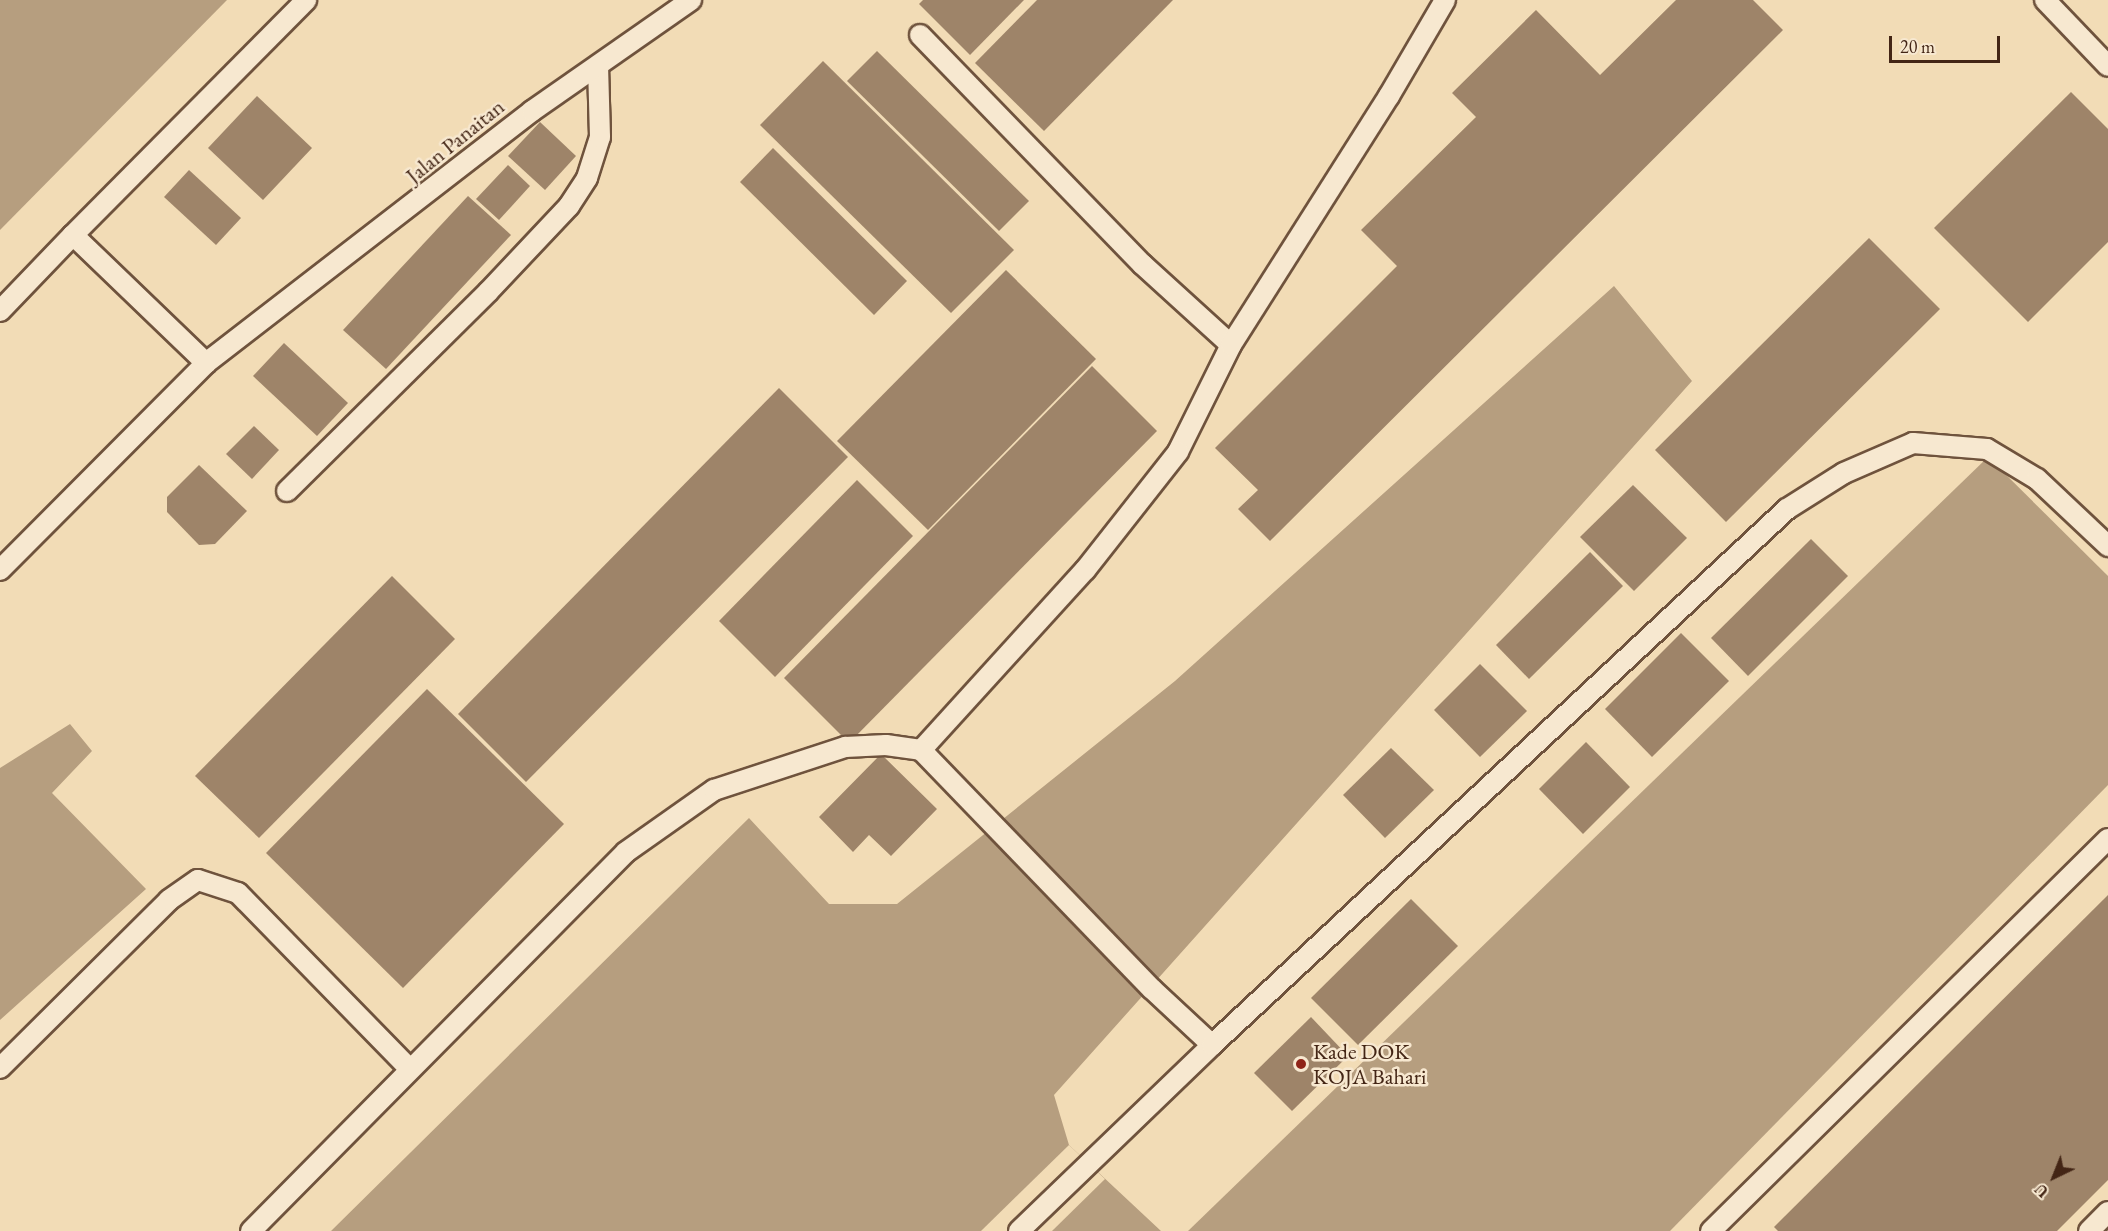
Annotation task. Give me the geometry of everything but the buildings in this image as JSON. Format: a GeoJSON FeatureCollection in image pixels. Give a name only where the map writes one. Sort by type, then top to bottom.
{"type":"FeatureCollection","features":[{"type":"Feature","properties":{"kind":"lane"},"geometry":{"type":"LineString","coordinates":[[0,311],[306,0]]}},
{"type":"Feature","properties":{"kind":"lane","name":"Jalan Panaitan"},"geometry":{"type":"LineString","coordinates":[[0,570],[206,363],[532,111],[691,0]]}},
{"type":"Feature","properties":{"kind":"lane"},"geometry":{"type":"LineString","coordinates":[[921,750],[1085,570],[1178,452],[1231,345],[1389,96],[1445,0]]}},
{"type":"Feature","properties":{"kind":"lane"},"geometry":{"type":"LineString","coordinates":[[2045,0],[2108,66]]}},
{"type":"Feature","properties":{"kind":"lane"},"geometry":{"type":"LineString","coordinates":[[920,35],[1009,132],[1142,264],[1231,345]]}},
{"type":"Feature","properties":{"kind":"lane"},"geometry":{"type":"LineString","coordinates":[[287,491],[488,292],[569,206],[587,178],[600,137],[598,66]]}},
{"type":"Feature","properties":{"kind":"lane"},"geometry":{"type":"LineString","coordinates":[[73,235],[206,363]]}},
{"type":"Feature","properties":{"kind":"lane"},"geometry":{"type":"LineString","coordinates":[[1019,1231],[1212,1045],[1787,509],[1844,473],[1913,444],[1987,449],[2037,479],[2108,546]]}},
{"type":"Feature","properties":{"kind":"lane"},"geometry":{"type":"LineString","coordinates":[[251,1231],[626,852],[714,790],[845,747],[886,745],[921,750],[1152,990],[1212,1045]]}},
{"type":"Feature","properties":{"kind":"lane"},"geometry":{"type":"LineString","coordinates":[[1711,1231],[2108,839]]}},
{"type":"Feature","properties":{"kind":"lane"},"geometry":{"type":"LineString","coordinates":[[0,1068],[169,900],[198,880],[238,893],[410,1069]]}},
{"type":"Feature","properties":{"kind":"lane"},"geometry":{"type":"LineString","coordinates":[[2089,1231],[2108,1212]]}},
{"type":"Feature","properties":{"kind":"shaded area"},"geometry":{"type":"Polygon","coordinates":[[[0,0],[227,0],[0,230],[0,0]]]}},
{"type":"Feature","properties":{"kind":"shaded area"},"geometry":{"type":"Polygon","coordinates":[[[1614,286],[1692,381],[1054,1095],[1069,1145],[1161,1231],[331,1231],[749,818],[829,904],[897,904],[1175,681],[1614,286]]]}},
{"type":"Feature","properties":{"kind":"shaded area"},"geometry":{"type":"Polygon","coordinates":[[[1988,457],[2108,576],[2108,785],[1670,1231],[1188,1231],[1988,457]]]}},
{"type":"Feature","properties":{"kind":"shaded area"},"geometry":{"type":"Polygon","coordinates":[[[70,724],[92,751],[52,793],[146,889],[0,1020],[0,768],[70,724]]]}},
{"type":"Feature","properties":{"kind":"pier"},"geometry":{"type":"Polygon","coordinates":[[[1069,1145],[1105,1179],[1052,1231],[981,1231],[1069,1145]]]}},
{"type":"Feature","properties":{"kind":"place","name":"Kade DOK KOJA Bahari"},"geometry":{"type":"Point","coordinates":[1301,1064]}}]}
